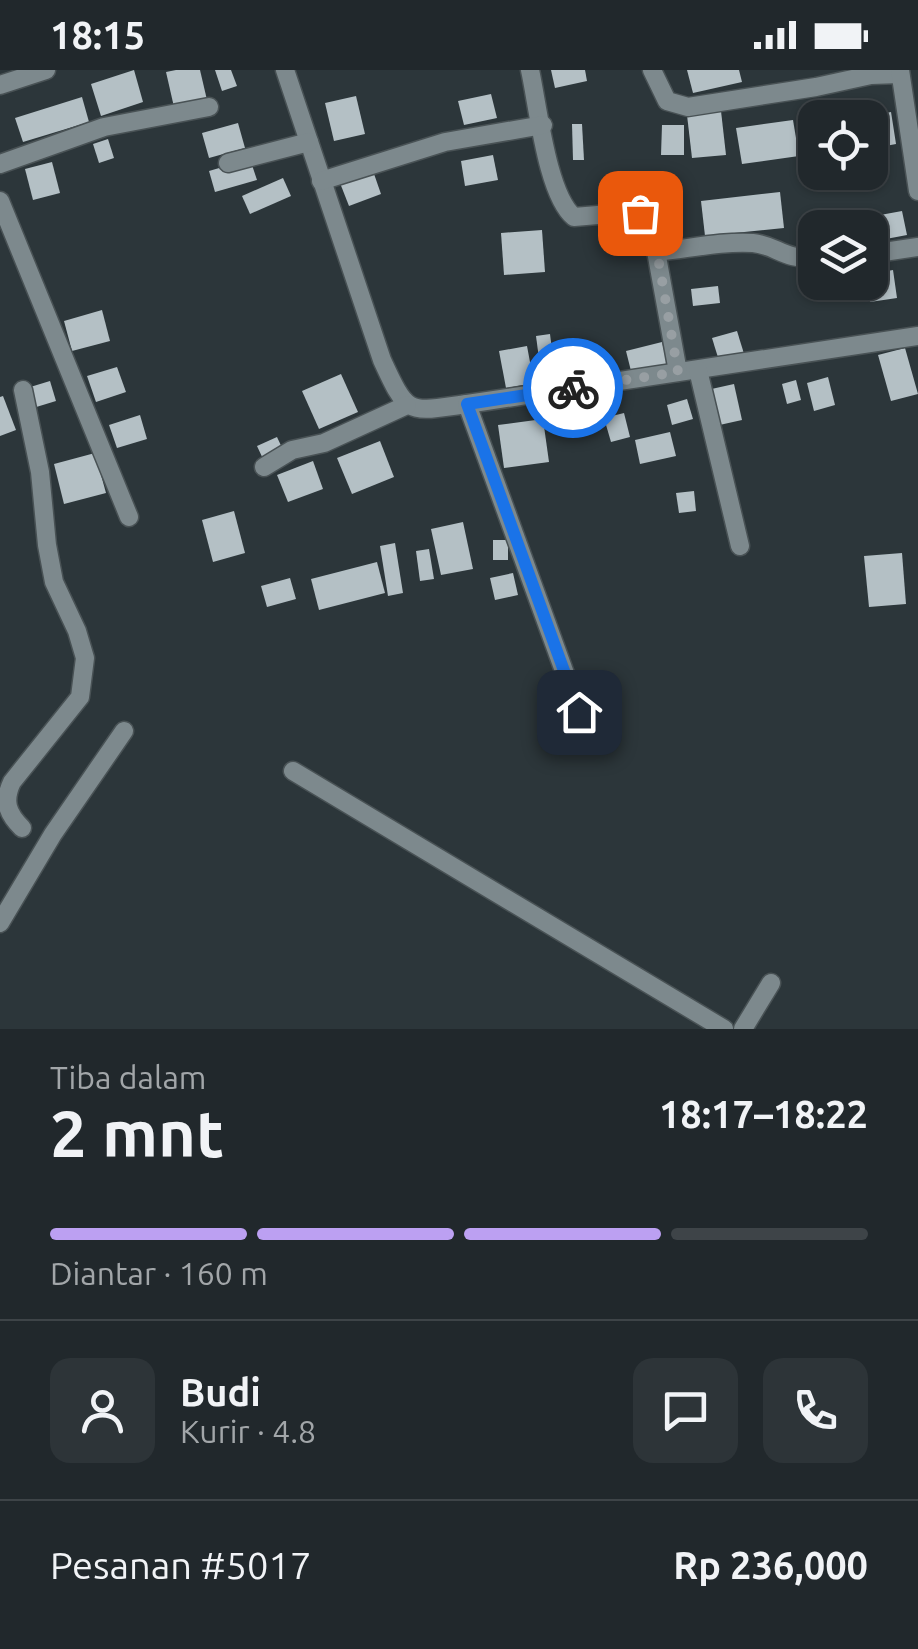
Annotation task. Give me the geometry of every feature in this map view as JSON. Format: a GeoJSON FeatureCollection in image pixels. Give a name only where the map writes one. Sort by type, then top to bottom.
{"type":"FeatureCollection","features":[{"type":"Feature","properties":{"kind":"street"},"geometry":{"type":"LineString","coordinates":[[0,85],[46,70]]}},
{"type":"Feature","properties":{"kind":"street"},"geometry":{"type":"LineString","coordinates":[[285,70],[382,360],[407,405],[419,410],[467,404],[918,336]]}},
{"type":"Feature","properties":{"kind":"street"},"geometry":{"type":"LineString","coordinates":[[530,70],[543,125],[545,156],[566,210],[574,217],[633,212],[646,215],[652,223],[678,372]]}},
{"type":"Feature","properties":{"kind":"street"},"geometry":{"type":"LineString","coordinates":[[652,70],[668,101],[688,106],[900,72],[918,191]]}},
{"type":"Feature","properties":{"kind":"street"},"geometry":{"type":"LineString","coordinates":[[0,164],[104,127],[209,107]]}},
{"type":"Feature","properties":{"kind":"street"},"geometry":{"type":"LineString","coordinates":[[321,181],[445,142],[543,125]]}},
{"type":"Feature","properties":{"kind":"street"},"geometry":{"type":"LineString","coordinates":[[228,162],[308,142]]}},
{"type":"Feature","properties":{"kind":"street"},"geometry":{"type":"LineString","coordinates":[[0,201],[129,517]]}},
{"type":"Feature","properties":{"kind":"street"},"geometry":{"type":"LineString","coordinates":[[656,252],[757,243],[782,255],[798,256]]}},
{"type":"Feature","properties":{"kind":"street"},"geometry":{"type":"LineString","coordinates":[[888,251],[918,247]]}},
{"type":"Feature","properties":{"kind":"street"},"geometry":{"type":"LineString","coordinates":[[698,370],[740,546]]}},
{"type":"Feature","properties":{"kind":"street"},"geometry":{"type":"LineString","coordinates":[[22,828],[8,812],[6,793],[80,697],[85,658],[54,582],[40,472],[23,390]]}},
{"type":"Feature","properties":{"kind":"street"},"geometry":{"type":"LineString","coordinates":[[467,404],[579,712]]}},
{"type":"Feature","properties":{"kind":"street"},"geometry":{"type":"LineString","coordinates":[[264,467],[292,450],[324,443],[407,405]]}},
{"type":"Feature","properties":{"kind":"street"},"geometry":{"type":"LineString","coordinates":[[0,923],[53,834],[124,731]]}},
{"type":"Feature","properties":{"kind":"street"},"geometry":{"type":"LineString","coordinates":[[293,772],[724,1029]]}},
{"type":"Feature","properties":{"kind":"street"},"geometry":{"type":"LineString","coordinates":[[0,824],[53,834]]}},
{"type":"Feature","properties":{"kind":"street"},"geometry":{"type":"LineString","coordinates":[[744,1029],[771,983]]}},
{"type":"Feature","properties":{"kind":"building"},"geometry":{"type":"Polygon","coordinates":[[[134,70],[143,102],[101,116],[91,84],[134,70]]]}},
{"type":"Feature","properties":{"kind":"building"},"geometry":{"type":"Polygon","coordinates":[[[200,70],[207,100],[174,107],[166,72],[200,70]]]}},
{"type":"Feature","properties":{"kind":"building"},"geometry":{"type":"Polygon","coordinates":[[[215,70],[231,70],[237,86],[222,91],[215,70]]]}},
{"type":"Feature","properties":{"kind":"building"},"geometry":{"type":"Polygon","coordinates":[[[551,70],[585,70],[587,81],[555,88],[551,70]]]}},
{"type":"Feature","properties":{"kind":"building"},"geometry":{"type":"Polygon","coordinates":[[[687,70],[739,70],[742,82],[693,93],[687,70]]]}},
{"type":"Feature","properties":{"kind":"building"},"geometry":{"type":"Polygon","coordinates":[[[491,94],[497,118],[464,125],[458,101],[491,94]]]}},
{"type":"Feature","properties":{"kind":"building"},"geometry":{"type":"Polygon","coordinates":[[[356,96],[365,134],[334,141],[325,103],[356,96]]]}},
{"type":"Feature","properties":{"kind":"building"},"geometry":{"type":"Polygon","coordinates":[[[82,97],[89,122],[23,142],[15,118],[82,97]]]}},
{"type":"Feature","properties":{"kind":"building"},"geometry":{"type":"Polygon","coordinates":[[[721,111],[726,155],[692,158],[687,115],[721,111]]]}},
{"type":"Feature","properties":{"kind":"building"},"geometry":{"type":"Polygon","coordinates":[[[891,112],[896,144],[888,146],[891,112]]]}},
{"type":"Feature","properties":{"kind":"building"},"geometry":{"type":"Polygon","coordinates":[[[793,120],[798,156],[742,164],[736,128],[793,120]]]}},
{"type":"Feature","properties":{"kind":"building"},"geometry":{"type":"Polygon","coordinates":[[[238,123],[245,148],[209,158],[202,133],[238,123]]]}},
{"type":"Feature","properties":{"kind":"building"},"geometry":{"type":"Polygon","coordinates":[[[572,124],[582,124],[584,160],[573,160],[572,124]]]}},
{"type":"Feature","properties":{"kind":"building"},"geometry":{"type":"Polygon","coordinates":[[[662,125],[684,125],[684,155],[661,155],[662,125]]]}},
{"type":"Feature","properties":{"kind":"building"},"geometry":{"type":"Polygon","coordinates":[[[108,139],[114,158],[99,163],[93,144],[108,139]]]}},
{"type":"Feature","properties":{"kind":"building"},"geometry":{"type":"Polygon","coordinates":[[[493,155],[498,180],[465,186],[461,161],[493,155]]]}},
{"type":"Feature","properties":{"kind":"building"},"geometry":{"type":"Polygon","coordinates":[[[250,159],[257,180],[215,192],[209,171],[250,159]]]}},
{"type":"Feature","properties":{"kind":"building"},"geometry":{"type":"Polygon","coordinates":[[[52,162],[60,193],[33,200],[25,169],[52,162]]]}},
{"type":"Feature","properties":{"kind":"building"},"geometry":{"type":"Polygon","coordinates":[[[373,171],[381,194],[349,206],[340,183],[373,171]]]}},
{"type":"Feature","properties":{"kind":"building"},"geometry":{"type":"Polygon","coordinates":[[[283,178],[291,196],[250,214],[242,196],[283,178]]]}},
{"type":"Feature","properties":{"kind":"building"},"geometry":{"type":"Polygon","coordinates":[[[780,192],[784,228],[705,236],[701,201],[780,192]]]}},
{"type":"Feature","properties":{"kind":"building"},"geometry":{"type":"Polygon","coordinates":[[[902,211],[907,235],[888,239],[888,214],[902,211]]]}},
{"type":"Feature","properties":{"kind":"building"},"geometry":{"type":"Polygon","coordinates":[[[542,230],[545,272],[504,275],[501,233],[542,230]]]}},
{"type":"Feature","properties":{"kind":"building"},"geometry":{"type":"Polygon","coordinates":[[[893,270],[897,298],[888,299],[888,271],[893,270]]]}},
{"type":"Feature","properties":{"kind":"building"},"geometry":{"type":"Polygon","coordinates":[[[718,286],[720,303],[693,306],[691,289],[718,286]]]}},
{"type":"Feature","properties":{"kind":"building"},"geometry":{"type":"Polygon","coordinates":[[[102,310],[110,341],[72,351],[64,321],[102,310]]]}},
{"type":"Feature","properties":{"kind":"building"},"geometry":{"type":"Polygon","coordinates":[[[737,331],[745,357],[720,364],[712,338],[737,331]]]}},
{"type":"Feature","properties":{"kind":"building"},"geometry":{"type":"Polygon","coordinates":[[[550,334],[557,388],[543,389],[536,336],[550,334]]]}},
{"type":"Feature","properties":{"kind":"building"},"geometry":{"type":"Polygon","coordinates":[[[662,342],[668,367],[632,375],[626,351],[662,342]]]}},
{"type":"Feature","properties":{"kind":"building"},"geometry":{"type":"Polygon","coordinates":[[[527,346],[534,383],[506,388],[499,351],[527,346]]]}},
{"type":"Feature","properties":{"kind":"building"},"geometry":{"type":"Polygon","coordinates":[[[905,348],[918,394],[891,401],[878,355],[905,348]]]}},
{"type":"Feature","properties":{"kind":"building"},"geometry":{"type":"Polygon","coordinates":[[[117,367],[126,392],[96,402],[87,376],[117,367]]]}},
{"type":"Feature","properties":{"kind":"building"},"geometry":{"type":"Polygon","coordinates":[[[341,374],[358,412],[319,429],[302,391],[341,374]]]}},
{"type":"Feature","properties":{"kind":"building"},"geometry":{"type":"Polygon","coordinates":[[[828,377],[835,405],[814,411],[807,383],[828,377]]]}},
{"type":"Feature","properties":{"kind":"building"},"geometry":{"type":"Polygon","coordinates":[[[796,380],[801,400],[787,404],[782,384],[796,380]]]}},
{"type":"Feature","properties":{"kind":"building"},"geometry":{"type":"Polygon","coordinates":[[[50,381],[56,401],[33,408],[27,388],[50,381]]]}},
{"type":"Feature","properties":{"kind":"building"},"geometry":{"type":"Polygon","coordinates":[[[734,384],[742,420],[715,426],[707,390],[734,384]]]}},
{"type":"Feature","properties":{"kind":"building"},"geometry":{"type":"Polygon","coordinates":[[[3,396],[16,430],[0,436],[0,397],[3,396]]]}},
{"type":"Feature","properties":{"kind":"building"},"geometry":{"type":"Polygon","coordinates":[[[687,399],[693,419],[672,425],[667,405],[687,399]]]}},
{"type":"Feature","properties":{"kind":"building"},"geometry":{"type":"Polygon","coordinates":[[[624,413],[630,437],[611,442],[604,418],[624,413]]]}},
{"type":"Feature","properties":{"kind":"building"},"geometry":{"type":"Polygon","coordinates":[[[140,415],[147,439],[117,448],[109,425],[140,415]]]}},
{"type":"Feature","properties":{"kind":"building"},"geometry":{"type":"Polygon","coordinates":[[[543,419],[549,462],[504,468],[498,425],[543,419]]]}},
{"type":"Feature","properties":{"kind":"building"},"geometry":{"type":"Polygon","coordinates":[[[670,432],[676,456],[640,464],[635,440],[670,432]]]}},
{"type":"Feature","properties":{"kind":"building"},"geometry":{"type":"Polygon","coordinates":[[[277,437],[284,452],[264,461],[257,446],[277,437]]]}},
{"type":"Feature","properties":{"kind":"building"},"geometry":{"type":"Polygon","coordinates":[[[380,441],[394,477],[352,494],[337,458],[380,441]]]}},
{"type":"Feature","properties":{"kind":"building"},"geometry":{"type":"Polygon","coordinates":[[[95,453],[106,493],[64,504],[54,464],[95,453]]]}},
{"type":"Feature","properties":{"kind":"building"},"geometry":{"type":"Polygon","coordinates":[[[313,461],[323,489],[288,502],[277,475],[313,461]]]}},
{"type":"Feature","properties":{"kind":"building"},"geometry":{"type":"Polygon","coordinates":[[[694,491],[696,511],[679,513],[676,493],[694,491]]]}},
{"type":"Feature","properties":{"kind":"building"},"geometry":{"type":"Polygon","coordinates":[[[234,511],[245,553],[213,562],[202,520],[234,511]]]}},
{"type":"Feature","properties":{"kind":"building"},"geometry":{"type":"Polygon","coordinates":[[[463,522],[473,569],[441,575],[431,529],[463,522]]]}},
{"type":"Feature","properties":{"kind":"building"},"geometry":{"type":"Polygon","coordinates":[[[493,540],[508,540],[508,560],[493,560],[493,540]]]}},
{"type":"Feature","properties":{"kind":"building"},"geometry":{"type":"Polygon","coordinates":[[[395,543],[403,593],[388,596],[380,546],[395,543]]]}},
{"type":"Feature","properties":{"kind":"building"},"geometry":{"type":"Polygon","coordinates":[[[429,549],[434,579],[420,581],[416,551],[429,549]]]}},
{"type":"Feature","properties":{"kind":"building"},"geometry":{"type":"Polygon","coordinates":[[[902,553],[906,604],[869,607],[864,556],[902,553]]]}},
{"type":"Feature","properties":{"kind":"building"},"geometry":{"type":"Polygon","coordinates":[[[377,562],[385,593],[319,610],[311,579],[377,562]]]}},
{"type":"Feature","properties":{"kind":"building"},"geometry":{"type":"Polygon","coordinates":[[[513,573],[518,595],[495,600],[490,578],[513,573]]]}},
{"type":"Feature","properties":{"kind":"building"},"geometry":{"type":"Polygon","coordinates":[[[290,578],[296,599],[267,607],[261,586],[290,578]]]}},
{"type":"Feature","properties":{"kind":"way so far"},"geometry":{"type":"LineString","coordinates":[[573,388],[678,372],[652,223],[640,213]]}},
{"type":"Feature","properties":{"kind":"route"},"geometry":{"type":"LineString","coordinates":[[573,388],[467,404],[579,712]]}}]}
